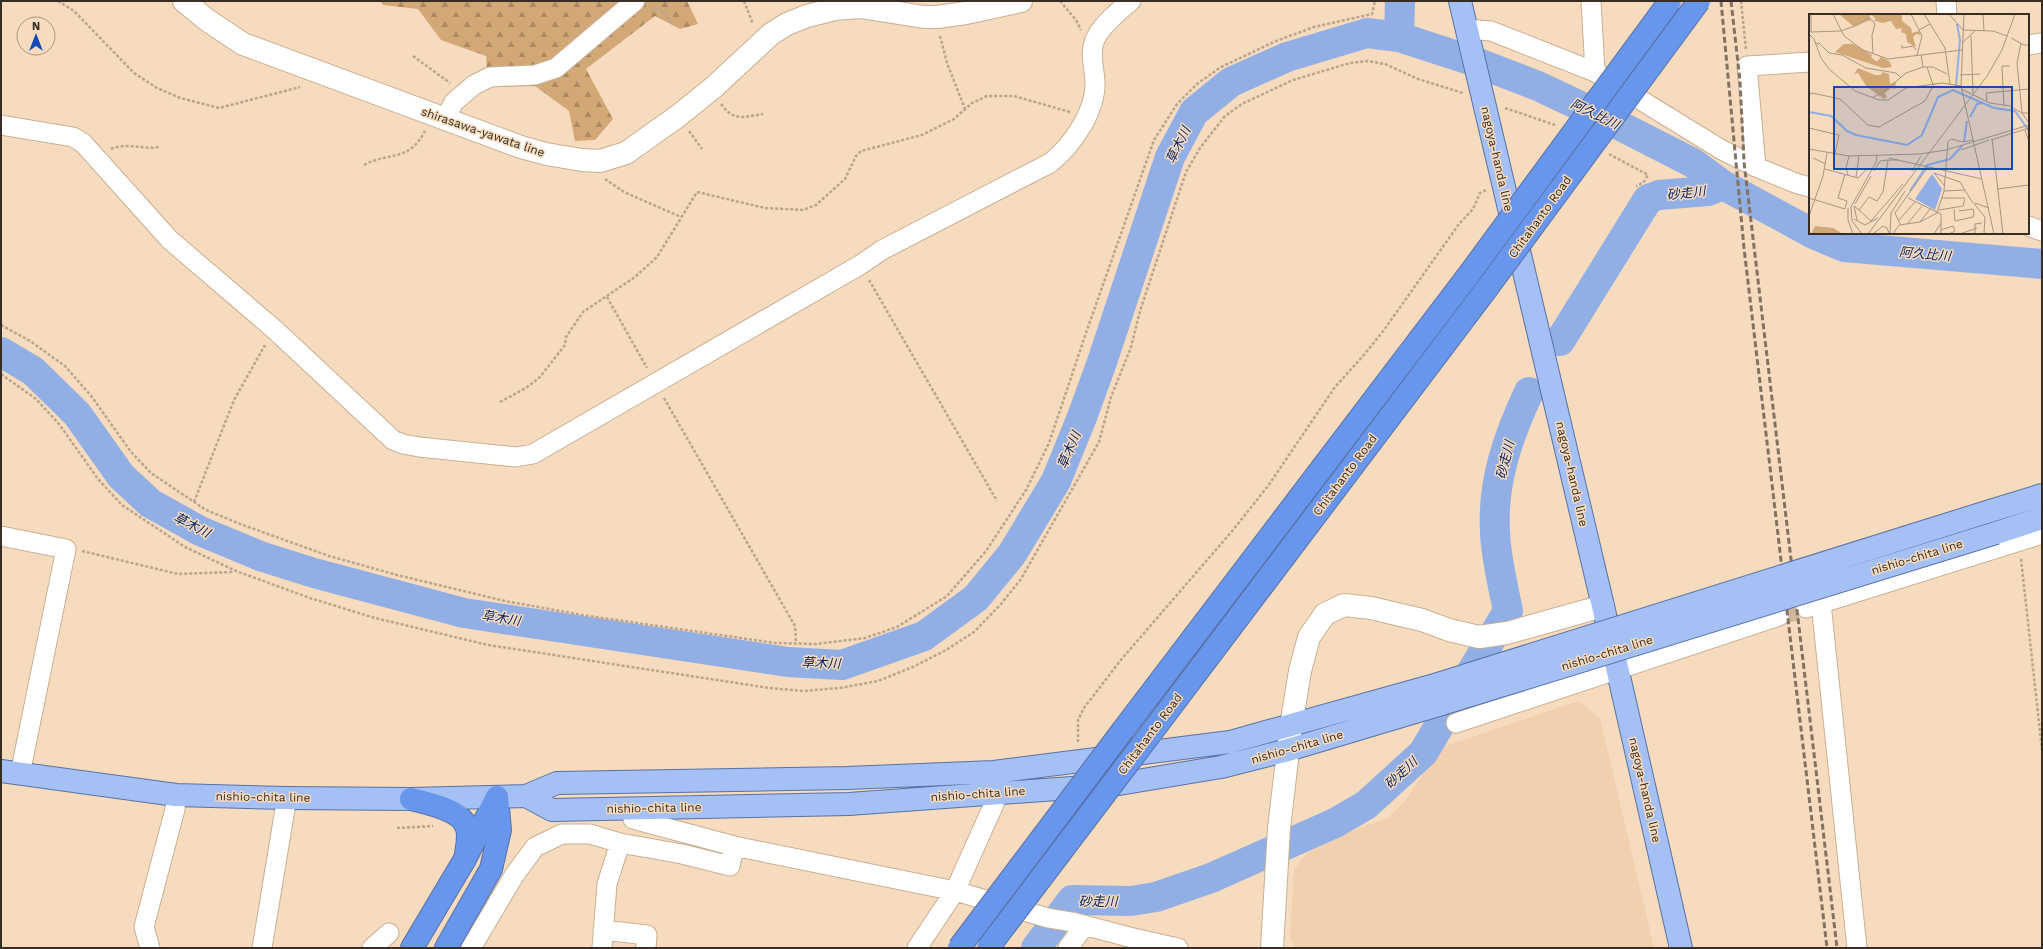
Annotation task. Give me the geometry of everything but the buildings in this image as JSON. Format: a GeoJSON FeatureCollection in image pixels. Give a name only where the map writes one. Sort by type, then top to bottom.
{"type":"FeatureCollection","features":[{"type":"Feature","properties":{"kind":"highway","name":"Chitahanto Road"},"geometry":{"type":"LineString","coordinates":[[959,948],[1470,273],[1670,1]]}},
{"type":"Feature","properties":{"kind":"highway","name":"Chitahanto Road"},"geometry":{"type":"LineString","coordinates":[[988,948],[1488,288],[1699,1]]}},
{"type":"Feature","properties":{"kind":"highway"},"geometry":{"type":"LineString","coordinates":[[412,948],[465,859],[497,797]]}},
{"type":"Feature","properties":{"kind":"highway"},"geometry":{"type":"LineString","coordinates":[[446,948],[491,869],[500,830],[497,797]]}},
{"type":"Feature","properties":{"kind":"highway"},"geometry":{"type":"LineString","coordinates":[[411,799],[443,808],[458,816],[466,825],[468,840],[465,859]]}},
{"type":"Feature","properties":{"kind":"main road","name":"shirasawa-yawata line"},"geometry":{"type":"LineString","coordinates":[[184,1],[207,20],[243,44],[320,74],[546,154],[582,160],[600,161],[626,153],[678,116],[714,87],[771,34],[787,24],[807,16],[835,9],[860,7],[924,17],[937,17],[966,13],[1021,1]]}},
{"type":"Feature","properties":{"kind":"main road","name":"nagoya-handa line"},"geometry":{"type":"LineString","coordinates":[[1460,1],[1618,669],[1681,948]]}},
{"type":"Feature","properties":{"kind":"main road","name":"nishio-chita line"},"geometry":{"type":"LineString","coordinates":[[526,796],[552,810],[849,804],[1113,785],[1220,767],[1288,750],[1440,694],[2042,495]]}},
{"type":"Feature","properties":{"kind":"main road","name":"nishio-chita line"},"geometry":{"type":"LineString","coordinates":[[10,773],[176,795],[411,799],[526,796],[557,783],[847,778],[994,772],[1080,762],[1230,742],[1291,726],[1440,694],[2042,518]]}},
{"type":"Feature","properties":{"kind":"main road"},"geometry":{"type":"LineString","coordinates":[[1272,948],[1279,828],[1291,726],[1300,671],[1309,637],[1325,614],[1344,605],[1371,608],[1422,620],[1449,630],[1479,637],[1507,634],[1603,606]]}},
{"type":"Feature","properties":{"kind":"street"},"geometry":{"type":"LineString","coordinates":[[1,126],[73,137],[84,144],[170,240],[274,329],[393,440],[403,444],[419,447],[516,457],[533,454],[882,250],[1050,163],[1070,145],[1089,112],[1095,84],[1091,53],[1097,34],[1130,1]]}},
{"type":"Feature","properties":{"kind":"street"},"geometry":{"type":"LineString","coordinates":[[1591,1],[1595,72]]}},
{"type":"Feature","properties":{"kind":"street"},"geometry":{"type":"LineString","coordinates":[[1946,1],[1947,14]]}},
{"type":"Feature","properties":{"kind":"street"},"geometry":{"type":"LineString","coordinates":[[439,116],[474,86],[490,77],[535,75],[556,68],[631,5]]}},
{"type":"Feature","properties":{"kind":"street"},"geometry":{"type":"LineString","coordinates":[[1468,37],[1491,31],[1595,72],[1722,150],[1756,167],[1798,184],[1809,187]]}},
{"type":"Feature","properties":{"kind":"street"},"geometry":{"type":"LineString","coordinates":[[2029,45],[2042,43]]}},
{"type":"Feature","properties":{"kind":"street"},"geometry":{"type":"LineString","coordinates":[[1756,167],[1747,66],[1809,62]]}},
{"type":"Feature","properties":{"kind":"street"},"geometry":{"type":"LineString","coordinates":[[2029,226],[2042,232]]}},
{"type":"Feature","properties":{"kind":"street"},"geometry":{"type":"LineString","coordinates":[[1857,948],[1813,605],[2042,534]]}},
{"type":"Feature","properties":{"kind":"street"},"geometry":{"type":"LineString","coordinates":[[1,536],[66,549],[10,773]]}},
{"type":"Feature","properties":{"kind":"street"},"geometry":{"type":"LineString","coordinates":[[1456,723],[1779,616]]}},
{"type":"Feature","properties":{"kind":"street"},"geometry":{"type":"LineString","coordinates":[[917,948],[955,891],[994,804],[997,793]]}},
{"type":"Feature","properties":{"kind":"street"},"geometry":{"type":"LineString","coordinates":[[150,948],[144,927],[175,809],[176,795]]}},
{"type":"Feature","properties":{"kind":"street"},"geometry":{"type":"LineString","coordinates":[[262,948],[285,809],[285,798]]}},
{"type":"Feature","properties":{"kind":"street"},"geometry":{"type":"LineString","coordinates":[[633,819],[734,846],[955,891],[1048,918],[1078,923],[1134,943],[1178,948]]}},
{"type":"Feature","properties":{"kind":"street"},"geometry":{"type":"LineString","coordinates":[[471,948],[515,874],[535,847],[562,834],[590,834],[620,843],[682,854],[730,866],[734,846]]}},
{"type":"Feature","properties":{"kind":"street"},"geometry":{"type":"LineString","coordinates":[[620,843],[607,884],[603,939],[647,935],[646,948]]}},
{"type":"Feature","properties":{"kind":"street"},"geometry":{"type":"LineString","coordinates":[[1068,948],[1078,923]]}},
{"type":"Feature","properties":{"kind":"street"},"geometry":{"type":"LineString","coordinates":[[372,948],[389,933]]}},
{"type":"Feature","properties":{"kind":"path"},"geometry":{"type":"LineString","coordinates":[[58,1],[74,11],[134,73],[157,88],[180,98],[219,108],[313,83],[320,74]]}},
{"type":"Feature","properties":{"kind":"path"},"geometry":{"type":"LineString","coordinates":[[744,1],[760,43]]}},
{"type":"Feature","properties":{"kind":"path"},"geometry":{"type":"LineString","coordinates":[[1060,1],[1076,20],[1081,30],[1087,56],[1092,57]]}},
{"type":"Feature","properties":{"kind":"path"},"geometry":{"type":"LineString","coordinates":[[1,325],[30,341],[65,366],[92,397],[131,452],[151,473],[206,510],[243,525],[329,556],[397,576],[497,599],[582,615],[775,643],[816,644],[844,642],[865,638],[897,627],[947,596],[970,572],[995,538],[1026,490],[1049,443],[1086,330],[1154,140],[1173,109],[1196,84],[1221,67],[1276,41],[1308,30],[1372,14],[1375,1]]}},
{"type":"Feature","properties":{"kind":"path"},"geometry":{"type":"LineString","coordinates":[[1741,1],[1747,66]]}},
{"type":"Feature","properties":{"kind":"path"},"geometry":{"type":"LineString","coordinates":[[631,5],[657,8],[666,14],[673,25]]}},
{"type":"Feature","properties":{"kind":"path"},"geometry":{"type":"LineString","coordinates":[[937,17],[938,29],[947,62],[965,109]]}},
{"type":"Feature","properties":{"kind":"path"},"geometry":{"type":"LineString","coordinates":[[413,56],[450,82],[462,96]]}},
{"type":"Feature","properties":{"kind":"path"},"geometry":{"type":"LineString","coordinates":[[1,374],[36,399],[59,424],[98,479],[122,505],[185,548],[236,571],[310,598],[368,615],[488,645],[769,688],[804,691],[840,688],[878,681],[915,666],[946,650],[974,632],[1001,604],[1025,573],[1099,442],[1111,397],[1131,347],[1140,311],[1186,172],[1200,148],[1225,116],[1242,104],[1293,80],[1327,68],[1350,62],[1367,61],[1385,64],[1418,79],[1465,93],[1481,93],[1560,128]]}},
{"type":"Feature","properties":{"kind":"path"},"geometry":{"type":"LineString","coordinates":[[714,87],[728,114],[736,117],[763,114]]}},
{"type":"Feature","properties":{"kind":"path"},"geometry":{"type":"LineString","coordinates":[[500,402],[526,388],[540,377],[565,345],[566,337],[576,320],[594,304],[607,297],[635,277],[656,257],[697,192],[765,208],[802,210],[816,205],[845,179],[856,156],[861,151],[922,135],[954,118],[972,103],[987,96],[1014,96],[1053,106],[1086,117]]}},
{"type":"Feature","properties":{"kind":"path"},"geometry":{"type":"LineString","coordinates":[[364,165],[381,158],[400,155],[411,149],[439,116]]}},
{"type":"Feature","properties":{"kind":"path"},"geometry":{"type":"LineString","coordinates":[[97,160],[110,150],[119,146],[152,149],[159,147]]}},
{"type":"Feature","properties":{"kind":"path"},"geometry":{"type":"LineString","coordinates":[[1608,154],[1648,175],[1643,183],[1636,186]]}},
{"type":"Feature","properties":{"kind":"path"},"geometry":{"type":"LineString","coordinates":[[600,161],[602,173],[606,182],[624,192],[681,217]]}},
{"type":"Feature","properties":{"kind":"path"},"geometry":{"type":"LineString","coordinates":[[1080,762],[1078,720],[1084,708],[1120,661],[1234,530],[1268,486],[1335,387],[1384,330],[1459,224],[1473,209],[1480,193],[1502,181]]}},
{"type":"Feature","properties":{"kind":"path"},"geometry":{"type":"LineString","coordinates":[[860,264],[997,501]]}},
{"type":"Feature","properties":{"kind":"path"},"geometry":{"type":"LineString","coordinates":[[607,297],[795,626],[796,643]]}},
{"type":"Feature","properties":{"kind":"path"},"geometry":{"type":"LineString","coordinates":[[194,503],[234,400],[274,329]]}},
{"type":"Feature","properties":{"kind":"path"},"geometry":{"type":"LineString","coordinates":[[2019,541],[2042,750]]}},
{"type":"Feature","properties":{"kind":"path"},"geometry":{"type":"LineString","coordinates":[[66,549],[78,549],[178,574],[236,571]]}},
{"type":"Feature","properties":{"kind":"path"},"geometry":{"type":"LineString","coordinates":[[396,828],[434,826]]}},
{"type":"Feature","properties":{"kind":"shaded area"},"geometry":{"type":"Polygon","coordinates":[[[1578,701],[1600,718],[1654,948],[1296,948],[1290,939],[1294,870],[1307,853],[1352,831],[1388,818],[1405,801],[1440,748],[1578,701]]]}},
{"type":"Feature","properties":{"kind":"green space"},"geometry":{"type":"Polygon","coordinates":[[[380,1],[687,1],[698,24],[680,29],[655,16],[586,69],[613,119],[595,140],[575,141],[569,111],[535,86],[488,87],[486,56],[441,40],[418,9],[383,5],[380,1]]]}},
{"type":"Feature","properties":{"kind":"waterway","name":"阿久比川"},"geometry":{"type":"LineString","coordinates":[[1399,37],[1400,1]]}},
{"type":"Feature","properties":{"kind":"waterway","name":"草木川"},"geometry":{"type":"LineString","coordinates":[[1,352],[33,371],[77,414],[121,476],[150,503],[200,531],[260,556],[314,573],[464,613],[788,662],[842,665],[924,636],[976,598],[1012,554],[1056,481],[1082,417],[1102,362],[1170,157],[1194,112],[1231,82],[1287,57],[1367,33],[1399,37],[1473,61],[1538,86],[1595,113],[1693,163],[1723,185],[1809,231]]}},
{"type":"Feature","properties":{"kind":"waterway","name":"砂走川"},"geometry":{"type":"LineString","coordinates":[[1560,341],[1648,199],[1659,195],[1708,191],[1723,185]]}},
{"type":"Feature","properties":{"kind":"waterway","name":"阿久比川"},"geometry":{"type":"LineString","coordinates":[[1813,234],[1844,247],[2042,264]]}},
{"type":"Feature","properties":{"kind":"waterway","name":"砂走川"},"geometry":{"type":"LineString","coordinates":[[1036,948],[1072,900],[1131,901],[1156,897],[1211,878],[1335,823],[1366,805],[1423,753],[1508,611],[1497,552],[1495,532],[1496,496],[1508,443],[1529,392]]}},
{"type":"Feature","properties":{"kind":"tunnel"},"geometry":{"type":"LineString","coordinates":[[1779,616],[1806,608]]}},
{"type":"Feature","properties":{"kind":"railway"},"geometry":{"type":"LineString","coordinates":[[1721,1],[1744,248],[1827,948]]}},
{"type":"Feature","properties":{"kind":"railway"},"geometry":{"type":"LineString","coordinates":[[1731,1],[1740,81],[1744,162],[1837,948]]}}]}
